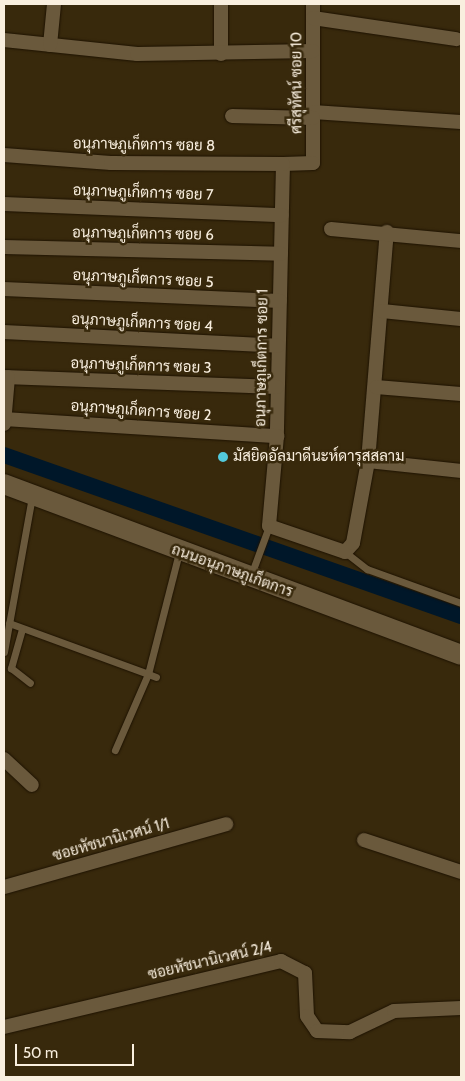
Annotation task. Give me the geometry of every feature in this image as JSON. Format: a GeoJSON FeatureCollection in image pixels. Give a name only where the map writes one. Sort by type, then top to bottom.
{"type":"FeatureCollection","features":[{"type":"Feature","properties":{"kind":"street"},"geometry":{"type":"LineString","coordinates":[[50,45],[54,4]]}},
{"type":"Feature","properties":{"kind":"street"},"geometry":{"type":"LineString","coordinates":[[221,4],[222,54]]}},
{"type":"Feature","properties":{"kind":"street"},"geometry":{"type":"LineString","coordinates":[[313,11],[456,39]]}},
{"type":"Feature","properties":{"kind":"street","name":"ศรีสุทัศน์ ซอย 10"},"geometry":{"type":"LineString","coordinates":[[283,164],[312,163],[313,11]]}},
{"type":"Feature","properties":{"kind":"street"},"geometry":{"type":"LineString","coordinates":[[4,40],[137,54],[313,51]]}},
{"type":"Feature","properties":{"kind":"street"},"geometry":{"type":"LineString","coordinates":[[232,116],[313,115],[461,122]]}},
{"type":"Feature","properties":{"kind":"street","name":"อนุภาษภูเก็ตการ ซอย 8"},"geometry":{"type":"LineString","coordinates":[[4,155],[111,163],[283,164]]}},
{"type":"Feature","properties":{"kind":"street","name":"อนุภาษภูเก็ตการ ซอย 1"},"geometry":{"type":"LineString","coordinates":[[269,526],[277,436],[283,164]]}},
{"type":"Feature","properties":{"kind":"street","name":"อนุภาษภูเก็ตการ ซอย 7"},"geometry":{"type":"LineString","coordinates":[[4,204],[282,215]]}},
{"type":"Feature","properties":{"kind":"street"},"geometry":{"type":"LineString","coordinates":[[331,229],[387,232],[461,241]]}},
{"type":"Feature","properties":{"kind":"street"},"geometry":{"type":"LineString","coordinates":[[269,526],[345,552],[353,543],[368,461],[376,387],[387,232]]}},
{"type":"Feature","properties":{"kind":"street","name":"อนุภาษภูเก็ตการ ซอย 6"},"geometry":{"type":"LineString","coordinates":[[4,247],[281,254]]}},
{"type":"Feature","properties":{"kind":"street","name":"อนุภาษภูเก็ตการ ซอย 5"},"geometry":{"type":"LineString","coordinates":[[4,289],[280,301]]}},
{"type":"Feature","properties":{"kind":"street"},"geometry":{"type":"LineString","coordinates":[[382,311],[461,320]]}},
{"type":"Feature","properties":{"kind":"street","name":"อนุภาษภูเก็ตการ ซอย 4"},"geometry":{"type":"LineString","coordinates":[[4,332],[278,346]]}},
{"type":"Feature","properties":{"kind":"street"},"geometry":{"type":"LineString","coordinates":[[5,421],[6,377]]}},
{"type":"Feature","properties":{"kind":"street","name":"อนุภาษภูเก็ตการ ซอย 3"},"geometry":{"type":"LineString","coordinates":[[6,377],[277,387]]}},
{"type":"Feature","properties":{"kind":"street"},"geometry":{"type":"LineString","coordinates":[[376,387],[461,394]]}},
{"type":"Feature","properties":{"kind":"street","name":"อนุภาษภูเก็ตการ ซอย 2"},"geometry":{"type":"LineString","coordinates":[[5,421],[277,436]]}},
{"type":"Feature","properties":{"kind":"street"},"geometry":{"type":"LineString","coordinates":[[368,461],[461,471]]}},
{"type":"Feature","properties":{"kind":"street","name":"ถนนอนุภาษภูเก็ตการ"},"geometry":{"type":"LineString","coordinates":[[4,484],[179,552],[461,655]]}},
{"type":"Feature","properties":{"kind":"street"},"geometry":{"type":"LineString","coordinates":[[4,759],[32,785]]}},
{"type":"Feature","properties":{"kind":"street","name":"ซอยหัชนานิเวศน์ 1/1"},"geometry":{"type":"LineString","coordinates":[[4,887],[226,824]]}},
{"type":"Feature","properties":{"kind":"street"},"geometry":{"type":"LineString","coordinates":[[364,840],[461,872]]}},
{"type":"Feature","properties":{"kind":"street","name":"ซอยหัชนานิเวศน์ 2/4"},"geometry":{"type":"LineString","coordinates":[[4,1026],[281,961],[305,973],[306,1016],[316,1031],[350,1032],[394,1011],[461,1008]]}},
{"type":"Feature","properties":{"kind":"lane"},"geometry":{"type":"LineString","coordinates":[[4,652],[32,495]]}},
{"type":"Feature","properties":{"kind":"lane","name":"อนุภาษภูเก็ตการ ซอย 1"},"geometry":{"type":"LineString","coordinates":[[250,578],[269,526]]}},
{"type":"Feature","properties":{"kind":"lane"},"geometry":{"type":"LineString","coordinates":[[115,750],[148,674],[179,552]]}},
{"type":"Feature","properties":{"kind":"lane"},"geometry":{"type":"LineString","coordinates":[[345,552],[366,569],[461,603]]}},
{"type":"Feature","properties":{"kind":"lane"},"geometry":{"type":"LineString","coordinates":[[9,623],[156,677]]}},
{"type":"Feature","properties":{"kind":"lane"},"geometry":{"type":"LineString","coordinates":[[22,629],[11,668],[30,684]]}},
{"type":"Feature","properties":{"kind":"waterway"},"geometry":{"type":"LineString","coordinates":[[4,455],[461,616]]}},
{"type":"Feature","properties":{"kind":"place","name":"มัสยิดอัลมาดีนะห์ดารุสสลาม"},"geometry":{"type":"Point","coordinates":[223,457]}}]}
